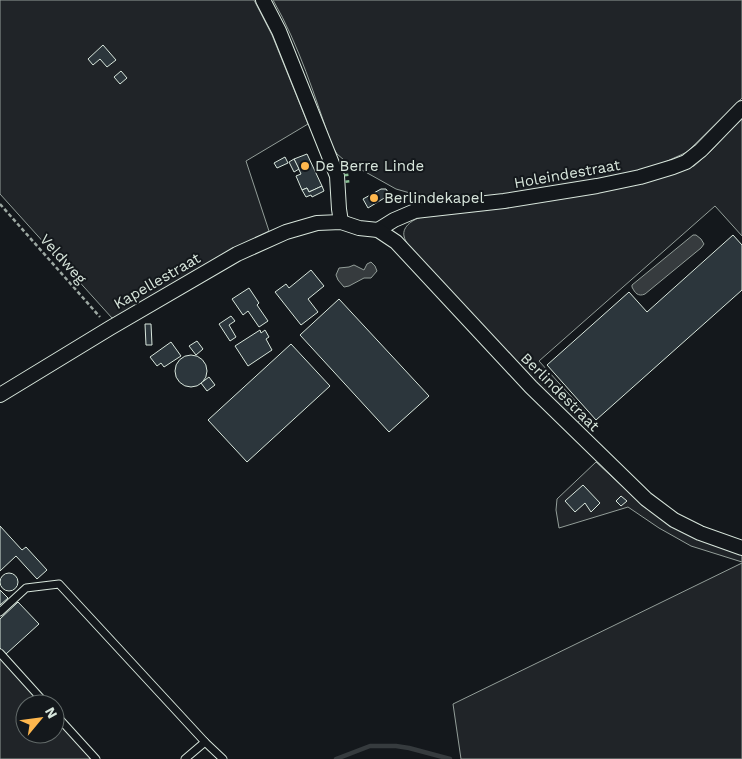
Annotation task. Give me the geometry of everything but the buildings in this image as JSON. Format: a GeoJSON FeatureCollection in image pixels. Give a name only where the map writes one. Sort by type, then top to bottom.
{"type":"FeatureCollection","features":[{"type":"Feature","properties":{"kind":"street"},"geometry":{"type":"LineString","coordinates":[[263,0],[279,31],[337,176],[341,222]]}},
{"type":"Feature","properties":{"kind":"street","name":"Holeindestraat"},"geometry":{"type":"LineString","coordinates":[[378,230],[394,220],[415,211],[504,201],[579,189],[640,177],[673,167],[686,162],[701,150],[742,108]]}},
{"type":"Feature","properties":{"kind":"street","name":"Kapellestraat"},"geometry":{"type":"LineString","coordinates":[[0,395],[237,254],[286,232],[317,223],[341,222],[359,228],[378,230]]}},
{"type":"Feature","properties":{"kind":"street","name":"Berlindestraat"},"geometry":{"type":"LineString","coordinates":[[378,230],[396,242],[531,387],[646,499],[674,520],[700,533],[742,548]]}},
{"type":"Feature","properties":{"kind":"lane"},"geometry":{"type":"LineString","coordinates":[[0,612],[26,588],[59,584],[205,742],[223,759]]}},
{"type":"Feature","properties":{"kind":"lane"},"geometry":{"type":"LineString","coordinates":[[0,653],[37,694]]}},
{"type":"Feature","properties":{"kind":"lane"},"geometry":{"type":"LineString","coordinates":[[65,725],[96,759]]}},
{"type":"Feature","properties":{"kind":"lane"},"geometry":{"type":"LineString","coordinates":[[185,759],[205,742]]}},
{"type":"Feature","properties":{"kind":"path","name":"Veldweg"},"geometry":{"type":"LineString","coordinates":[[0,204],[110,328]]}},
{"type":"Feature","properties":{"kind":"shaded area"},"geometry":{"type":"Polygon","coordinates":[[[0,0],[254,0],[272,35],[308,124],[246,161],[269,231],[226,253],[112,318],[0,194],[0,0]]]}},
{"type":"Feature","properties":{"kind":"shaded area"},"geometry":{"type":"Polygon","coordinates":[[[273,0],[742,0],[742,98],[687,152],[643,170],[584,183],[488,197],[448,200],[424,197],[396,189],[344,160],[337,154],[332,146],[299,53],[273,0]]]}},
{"type":"Feature","properties":{"kind":"shaded area"},"geometry":{"type":"Polygon","coordinates":[[[742,118],[742,236],[715,206],[539,361],[587,414],[575,425],[414,253],[405,238],[404,232],[407,226],[412,221],[422,217],[680,171],[694,166],[742,118]]]}},
{"type":"Feature","properties":{"kind":"shaded area"},"geometry":{"type":"Polygon","coordinates":[[[693,235],[701,239],[704,244],[701,248],[645,294],[639,295],[636,293],[632,285],[693,235]]]}},
{"type":"Feature","properties":{"kind":"shaded area"},"geometry":{"type":"Polygon","coordinates":[[[371,262],[377,271],[371,278],[364,278],[344,287],[338,280],[336,275],[339,268],[354,265],[364,270],[367,264],[371,262]]]}},
{"type":"Feature","properties":{"kind":"shaded area"},"geometry":{"type":"Polygon","coordinates":[[[596,462],[637,500],[671,526],[742,555],[742,562],[691,546],[659,528],[628,507],[559,528],[556,510],[557,499],[596,462]]]}},
{"type":"Feature","properties":{"kind":"shaded area"},"geometry":{"type":"Polygon","coordinates":[[[742,563],[742,759],[461,759],[453,704],[742,563]]]}},
{"type":"Feature","properties":{"kind":"shaded area"},"geometry":{"type":"Polygon","coordinates":[[[0,658],[33,694],[15,694],[15,744],[65,744],[65,730],[90,758],[0,759],[0,658]]]}},
{"type":"Feature","properties":{"kind":"waterway"},"geometry":{"type":"LineString","coordinates":[[336,759],[370,746],[409,748],[450,759]]}},
{"type":"Feature","properties":{"kind":"hedge"},"geometry":{"type":"LineString","coordinates":[[341,162],[346,172],[348,186]]}},
{"type":"Feature","properties":{"kind":"place","name":"De Berre Linde"},"geometry":{"type":"Point","coordinates":[305,166]}},
{"type":"Feature","properties":{"kind":"place","name":"Berlindekapel"},"geometry":{"type":"Point","coordinates":[374,198]}}]}
